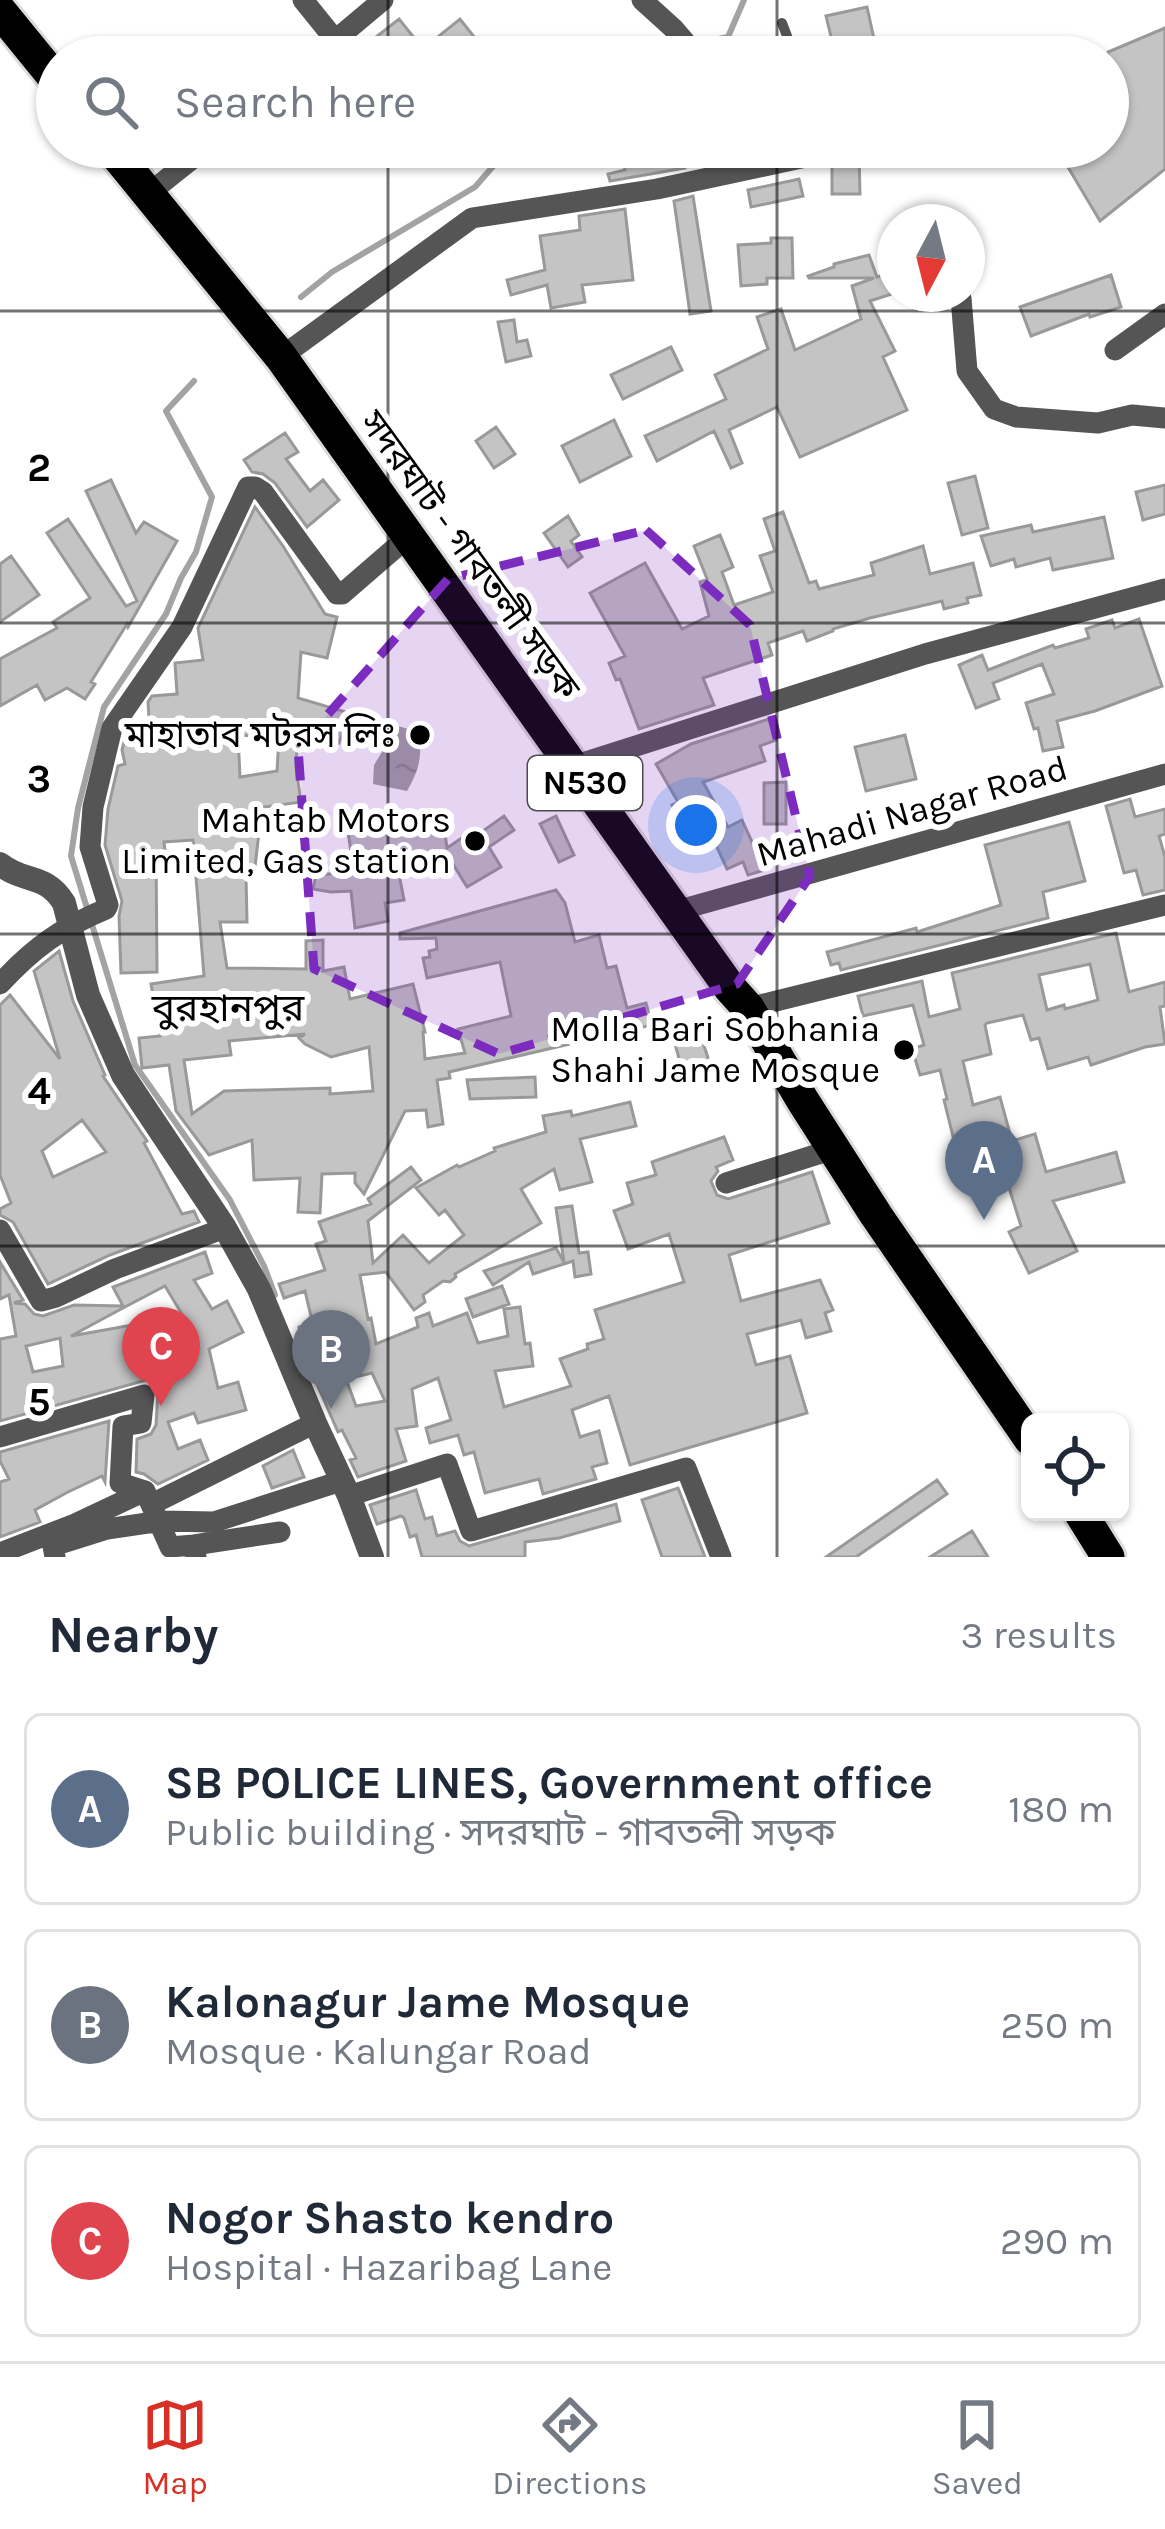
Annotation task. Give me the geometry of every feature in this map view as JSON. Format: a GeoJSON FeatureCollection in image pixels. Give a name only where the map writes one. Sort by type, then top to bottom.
{"type":"FeatureCollection","features":[{"type":"Feature","properties":{"kind":"highway"},"geometry":{"type":"LineString","coordinates":[[0,11],[36,55]]}},
{"type":"Feature","properties":{"kind":"highway","name":"সদরঘাট - গাবতলী সড়ক"},"geometry":{"type":"LineString","coordinates":[[127,168],[280,357],[748,1008],[876,1215],[1021,1426]]}},
{"type":"Feature","properties":{"kind":"highway"},"geometry":{"type":"LineString","coordinates":[[1086,1521],[1108,1557]]}},
{"type":"Feature","properties":{"kind":"street"},"geometry":{"type":"LineString","coordinates":[[303,0],[332,36]]}},
{"type":"Feature","properties":{"kind":"street"},"geometry":{"type":"LineString","coordinates":[[352,36],[383,0]]}},
{"type":"Feature","properties":{"kind":"street"},"geometry":{"type":"LineString","coordinates":[[642,0],[680,36]]}},
{"type":"Feature","properties":{"kind":"street"},"geometry":{"type":"LineString","coordinates":[[148,194],[181,168]]}},
{"type":"Feature","properties":{"kind":"street"},"geometry":{"type":"LineString","coordinates":[[280,357],[472,218],[657,189],[749,168]]}},
{"type":"Feature","properties":{"kind":"street"},"geometry":{"type":"LineString","coordinates":[[962,312],[967,371],[994,410],[1016,417],[1098,423],[1132,415],[1165,418]]}},
{"type":"Feature","properties":{"kind":"street"},"geometry":{"type":"LineString","coordinates":[[1115,350],[1165,314]]}},
{"type":"Feature","properties":{"kind":"street"},"geometry":{"type":"LineString","coordinates":[[0,984],[27,955],[108,905],[92,860],[91,827],[112,728],[182,627],[248,487],[262,492],[337,594],[343,594],[409,536]]}},
{"type":"Feature","properties":{"kind":"street"},"geometry":{"type":"LineString","coordinates":[[574,766],[925,654],[1165,589]]}},
{"type":"Feature","properties":{"kind":"street","name":"Mahadi Nagar Road"},"geometry":{"type":"LineString","coordinates":[[676,911],[1165,774]]}},
{"type":"Feature","properties":{"kind":"street"},"geometry":{"type":"LineString","coordinates":[[0,864],[19,877],[42,881],[83,918],[88,995],[123,1075],[225,1228],[259,1289],[372,1557]]}},
{"type":"Feature","properties":{"kind":"street"},"geometry":{"type":"LineString","coordinates":[[748,1008],[1165,904]]}},
{"type":"Feature","properties":{"kind":"street"},"geometry":{"type":"LineString","coordinates":[[727,1184],[834,1149]]}},
{"type":"Feature","properties":{"kind":"street"},"geometry":{"type":"LineString","coordinates":[[0,1230],[41,1301],[225,1228]]}},
{"type":"Feature","properties":{"kind":"street"},"geometry":{"type":"LineString","coordinates":[[0,1437],[144,1395],[141,1424],[123,1426],[120,1483],[153,1505],[214,1522],[447,1464],[471,1531],[686,1468],[721,1557]]}},
{"type":"Feature","properties":{"kind":"street"},"geometry":{"type":"LineString","coordinates":[[56,1557],[52,1546],[107,1529],[315,1423]]}},
{"type":"Feature","properties":{"kind":"street"},"geometry":{"type":"LineString","coordinates":[[153,1505],[170,1546],[195,1551],[280,1532]]}},
{"type":"Feature","properties":{"kind":"street"},"geometry":{"type":"LineString","coordinates":[[0,1553],[75,1524],[153,1505]]}},
{"type":"Feature","properties":{"kind":"lane"},"geometry":{"type":"LineString","coordinates":[[782,23],[787,36]]}},
{"type":"Feature","properties":{"kind":"highlighted area"},"geometry":{"type":"Polygon","coordinates":[[[646,530],[750,625],[810,876],[737,984],[499,1054],[314,969],[298,748],[448,579],[646,530]]]}},
{"type":"Feature","properties":{"kind":"water"},"geometry":{"type":"Polygon","coordinates":[[[398,726],[418,732],[419,763],[407,791],[373,784],[374,765],[398,726]]]}},
{"type":"Feature","properties":{"kind":"building"},"geometry":{"type":"Polygon","coordinates":[[[867,7],[873,36],[831,36],[826,16],[867,7]]]}},
{"type":"Feature","properties":{"kind":"building"},"geometry":{"type":"Polygon","coordinates":[[[399,19],[413,36],[377,36],[399,19]]]}},
{"type":"Feature","properties":{"kind":"building"},"geometry":{"type":"Polygon","coordinates":[[[460,19],[473,36],[439,36],[460,19]]]}},
{"type":"Feature","properties":{"kind":"building"},"geometry":{"type":"Polygon","coordinates":[[[1165,28],[1165,169],[1100,221],[1068,168],[1129,168],[1129,43],[1165,28]]]}},
{"type":"Feature","properties":{"kind":"building"},"geometry":{"type":"Polygon","coordinates":[[[685,168],[610,181],[608,174],[685,168]]]}},
{"type":"Feature","properties":{"kind":"building"},"geometry":{"type":"Polygon","coordinates":[[[832,168],[859,168],[860,194],[832,194],[832,168]]]}},
{"type":"Feature","properties":{"kind":"building"},"geometry":{"type":"Polygon","coordinates":[[[799,179],[803,196],[751,207],[748,190],[799,179]]]}},
{"type":"Feature","properties":{"kind":"building"},"geometry":{"type":"Polygon","coordinates":[[[693,196],[711,311],[690,314],[674,201],[693,196]]]}},
{"type":"Feature","properties":{"kind":"building"},"geometry":{"type":"Polygon","coordinates":[[[625,209],[633,280],[582,285],[585,302],[551,308],[547,285],[511,295],[507,280],[545,270],[540,236],[580,230],[579,216],[625,209]]]}},
{"type":"Feature","properties":{"kind":"building"},"geometry":{"type":"Polygon","coordinates":[[[771,238],[792,238],[793,278],[767,278],[767,284],[741,286],[738,245],[771,243],[771,238]]]}},
{"type":"Feature","properties":{"kind":"building"},"geometry":{"type":"Polygon","coordinates":[[[869,255],[877,277],[877,299],[870,301],[895,351],[883,357],[907,410],[800,457],[777,407],[729,430],[742,463],[731,468],[714,431],[657,461],[645,436],[726,399],[715,375],[768,349],[757,317],[781,309],[795,350],[861,319],[852,286],[874,278],[809,278],[834,264],[869,255]]]}},
{"type":"Feature","properties":{"kind":"building"},"geometry":{"type":"Polygon","coordinates":[[[1111,275],[1121,307],[1031,336],[1020,307],[1111,275]]]}},
{"type":"Feature","properties":{"kind":"building"},"geometry":{"type":"Polygon","coordinates":[[[514,320],[517,342],[527,340],[531,356],[506,362],[498,322],[514,320]]]}},
{"type":"Feature","properties":{"kind":"building"},"geometry":{"type":"Polygon","coordinates":[[[671,347],[682,370],[623,399],[611,375],[671,347]]]}},
{"type":"Feature","properties":{"kind":"building"},"geometry":{"type":"Polygon","coordinates":[[[614,420],[631,456],[580,482],[562,446],[614,420]]]}},
{"type":"Feature","properties":{"kind":"building"},"geometry":{"type":"Polygon","coordinates":[[[496,427],[515,454],[494,468],[476,441],[496,427]]]}},
{"type":"Feature","properties":{"kind":"building"},"geometry":{"type":"Polygon","coordinates":[[[285,433],[298,452],[286,459],[310,491],[323,480],[339,500],[307,527],[275,483],[252,472],[244,460],[285,433]]]}},
{"type":"Feature","properties":{"kind":"building"},"geometry":{"type":"Polygon","coordinates":[[[975,476],[988,528],[962,535],[948,483],[975,476]]]}},
{"type":"Feature","properties":{"kind":"building"},"geometry":{"type":"Polygon","coordinates":[[[111,480],[136,533],[144,522],[177,541],[85,699],[67,688],[45,700],[37,685],[0,706],[0,659],[57,628],[53,622],[90,598],[47,533],[68,519],[126,606],[137,601],[86,491],[111,480]]]}},
{"type":"Feature","properties":{"kind":"building"},"geometry":{"type":"Polygon","coordinates":[[[1165,485],[1165,514],[1143,520],[1136,492],[1165,485]]]}},
{"type":"Feature","properties":{"kind":"building"},"geometry":{"type":"Polygon","coordinates":[[[255,507],[325,614],[337,617],[327,658],[301,652],[298,698],[349,713],[339,743],[298,730],[301,802],[257,808],[254,876],[246,875],[247,922],[220,922],[227,968],[306,969],[306,941],[323,940],[323,971],[344,967],[350,999],[413,984],[425,1032],[425,1059],[465,1053],[458,1029],[511,1016],[500,962],[427,978],[423,958],[437,949],[436,938],[400,939],[400,933],[556,890],[565,903],[575,942],[599,935],[607,968],[616,966],[627,1008],[646,1003],[652,1025],[449,1072],[450,1078],[437,1080],[443,1124],[428,1127],[426,1110],[405,1111],[364,1194],[355,1183],[355,1173],[322,1174],[320,1213],[298,1212],[300,1178],[254,1180],[252,1140],[209,1155],[176,1111],[169,1065],[142,1068],[139,1038],[160,1036],[151,984],[204,976],[193,840],[164,842],[165,850],[156,851],[157,972],[121,973],[122,901],[105,845],[118,766],[125,764],[126,734],[134,723],[149,719],[152,696],[177,694],[175,663],[203,660],[198,628],[255,507]],[[238,735],[240,777],[277,771],[279,737],[238,735]],[[305,1034],[229,1041],[231,1055],[184,1060],[192,1114],[224,1091],[373,1091],[369,1047],[331,1057],[305,1044],[299,1038],[305,1034]]]}},
{"type":"Feature","properties":{"kind":"building"},"geometry":{"type":"Polygon","coordinates":[[[783,512],[809,583],[816,581],[819,589],[874,575],[871,563],[923,546],[930,574],[973,563],[981,595],[944,609],[942,601],[870,618],[807,641],[803,631],[768,643],[772,655],[703,678],[714,705],[639,729],[609,663],[625,656],[590,593],[645,563],[682,629],[709,616],[700,582],[707,579],[694,546],[720,535],[733,567],[722,572],[734,605],[773,592],[760,556],[775,551],[764,519],[783,512]]]}},
{"type":"Feature","properties":{"kind":"building"},"geometry":{"type":"Polygon","coordinates":[[[568,516],[579,535],[571,541],[582,557],[568,567],[544,533],[568,516]]]}},
{"type":"Feature","properties":{"kind":"building"},"geometry":{"type":"Polygon","coordinates":[[[1104,517],[1113,558],[1053,570],[1050,558],[1016,567],[1014,559],[991,566],[981,536],[1031,525],[1033,532],[1104,517]]]}},
{"type":"Feature","properties":{"kind":"building"},"geometry":{"type":"Polygon","coordinates":[[[11,556],[39,595],[0,622],[0,564],[11,556]]]}},
{"type":"Feature","properties":{"kind":"building"},"geometry":{"type":"Polygon","coordinates":[[[1139,619],[1162,686],[1057,721],[1063,747],[1043,751],[1026,703],[1054,694],[1042,664],[993,683],[999,699],[976,708],[959,665],[982,655],[988,670],[1053,645],[1089,638],[1086,629],[1112,620],[1115,628],[1139,619]]]}},
{"type":"Feature","properties":{"kind":"building"},"geometry":{"type":"Polygon","coordinates":[[[769,719],[776,740],[760,746],[765,761],[703,782],[728,827],[742,820],[765,870],[748,875],[743,862],[727,869],[704,819],[684,829],[672,805],[678,802],[656,764],[691,744],[769,719]]]}},
{"type":"Feature","properties":{"kind":"building"},"geometry":{"type":"Polygon","coordinates":[[[905,735],[916,779],[866,791],[855,747],[905,735]]]}},
{"type":"Feature","properties":{"kind":"building"},"geometry":{"type":"Polygon","coordinates":[[[786,782],[786,824],[764,824],[764,783],[786,782]]]}},
{"type":"Feature","properties":{"kind":"building"},"geometry":{"type":"Polygon","coordinates":[[[1130,799],[1135,817],[1165,809],[1165,834],[1159,836],[1165,857],[1165,890],[1143,895],[1136,870],[1124,873],[1106,806],[1130,799]]]}},
{"type":"Feature","properties":{"kind":"building"},"geometry":{"type":"Polygon","coordinates":[[[504,816],[514,830],[489,847],[501,867],[467,887],[451,861],[398,869],[404,900],[385,903],[388,921],[355,928],[351,891],[313,889],[316,875],[354,872],[348,832],[443,819],[447,848],[472,831],[476,836],[504,816]]]}},
{"type":"Feature","properties":{"kind":"building"},"geometry":{"type":"Polygon","coordinates":[[[556,816],[574,855],[559,862],[540,824],[556,816]]]}},
{"type":"Feature","properties":{"kind":"building"},"geometry":{"type":"Polygon","coordinates":[[[1069,822],[1085,881],[1043,892],[1048,918],[841,970],[839,963],[831,965],[827,952],[916,928],[917,932],[1001,905],[985,845],[1069,822]]]}},
{"type":"Feature","properties":{"kind":"building"},"geometry":{"type":"Polygon","coordinates":[[[1116,933],[1129,992],[1165,982],[1165,1006],[1160,1007],[1165,1044],[1091,1065],[1088,1057],[1048,1069],[1039,1038],[1031,1040],[1023,1015],[987,1023],[991,1054],[963,1061],[973,1105],[1000,1097],[1012,1141],[1035,1134],[1046,1172],[1116,1152],[1124,1182],[1053,1201],[1077,1251],[1029,1273],[1009,1232],[1021,1226],[1006,1178],[966,1189],[940,1070],[920,1075],[912,1049],[924,1045],[913,1005],[863,1016],[858,996],[922,981],[929,1017],[960,1009],[952,973],[1116,933]],[[1090,964],[1039,975],[1047,1010],[1098,1000],[1090,964]]]}},
{"type":"Feature","properties":{"kind":"building"},"geometry":{"type":"Polygon","coordinates":[[[59,951],[103,1076],[147,1141],[182,1214],[194,1211],[199,1222],[48,1284],[13,1222],[0,1215],[0,1209],[11,1203],[0,1175],[0,1005],[10,995],[60,1059],[34,971],[59,951]],[[82,1120],[42,1151],[53,1177],[106,1152],[82,1120]]]}},
{"type":"Feature","properties":{"kind":"building"},"geometry":{"type":"Polygon","coordinates":[[[699,1030],[709,1061],[682,1069],[673,1037],[699,1030]]]}},
{"type":"Feature","properties":{"kind":"building"},"geometry":{"type":"Polygon","coordinates":[[[535,1077],[536,1097],[470,1099],[467,1080],[535,1077]]]}},
{"type":"Feature","properties":{"kind":"building"},"geometry":{"type":"Polygon","coordinates":[[[630,1102],[636,1126],[580,1139],[592,1182],[560,1190],[554,1169],[521,1189],[541,1223],[455,1274],[450,1282],[443,1281],[423,1295],[425,1302],[414,1310],[386,1272],[360,1275],[376,1344],[418,1327],[416,1318],[429,1313],[433,1326],[467,1313],[478,1343],[508,1336],[504,1309],[520,1307],[533,1366],[495,1371],[504,1407],[571,1386],[560,1359],[604,1339],[595,1310],[684,1282],[669,1234],[628,1249],[614,1211],[633,1204],[627,1183],[656,1175],[652,1162],[724,1137],[733,1160],[716,1167],[711,1181],[717,1195],[728,1199],[812,1172],[829,1223],[729,1255],[741,1301],[820,1280],[833,1310],[825,1313],[831,1331],[806,1338],[801,1320],[747,1334],[756,1365],[790,1356],[807,1413],[630,1465],[609,1396],[572,1410],[580,1437],[599,1431],[607,1463],[592,1467],[596,1479],[543,1494],[539,1479],[485,1493],[474,1452],[464,1455],[458,1435],[430,1443],[426,1428],[451,1420],[438,1378],[412,1389],[417,1426],[396,1429],[406,1461],[358,1477],[350,1460],[356,1458],[342,1430],[338,1432],[303,1352],[299,1327],[313,1325],[305,1291],[284,1298],[279,1284],[325,1270],[316,1244],[326,1241],[319,1222],[371,1204],[368,1199],[411,1167],[421,1180],[368,1221],[373,1263],[403,1235],[429,1263],[464,1235],[445,1210],[439,1215],[416,1188],[494,1148],[546,1132],[543,1116],[571,1111],[572,1116],[630,1102]],[[372,1373],[346,1379],[356,1406],[385,1401],[372,1373]]]}},
{"type":"Feature","properties":{"kind":"building"},"geometry":{"type":"Polygon","coordinates":[[[572,1206],[579,1253],[588,1252],[591,1274],[575,1277],[573,1261],[533,1274],[529,1262],[493,1285],[484,1271],[556,1248],[564,1262],[556,1208],[572,1206]]]}},
{"type":"Feature","properties":{"kind":"building"},"geometry":{"type":"Polygon","coordinates":[[[205,1252],[212,1273],[194,1280],[212,1309],[227,1301],[243,1332],[209,1349],[218,1388],[238,1382],[246,1410],[198,1423],[194,1413],[168,1422],[178,1449],[200,1440],[208,1460],[158,1484],[136,1472],[137,1439],[151,1434],[156,1425],[158,1390],[146,1380],[0,1421],[0,1339],[16,1336],[9,1295],[0,1299],[0,1262],[23,1300],[14,1303],[43,1316],[74,1305],[123,1306],[113,1287],[205,1252]],[[165,1286],[123,1308],[71,1336],[183,1316],[165,1286]],[[60,1338],[26,1346],[33,1372],[63,1366],[60,1338]]]}},
{"type":"Feature","properties":{"kind":"building"},"geometry":{"type":"Polygon","coordinates":[[[502,1286],[509,1304],[473,1317],[466,1299],[502,1286]]]}},
{"type":"Feature","properties":{"kind":"building"},"geometry":{"type":"Polygon","coordinates":[[[109,1421],[105,1482],[102,1476],[68,1492],[35,1510],[40,1522],[0,1537],[0,1482],[9,1479],[0,1452],[109,1421]]]}},
{"type":"Feature","properties":{"kind":"building"},"geometry":{"type":"Polygon","coordinates":[[[293,1450],[304,1477],[272,1488],[263,1466],[293,1450]]]}},
{"type":"Feature","properties":{"kind":"building"},"geometry":{"type":"Polygon","coordinates":[[[937,1480],[947,1494],[856,1557],[826,1557],[937,1480]]]}},
{"type":"Feature","properties":{"kind":"building"},"geometry":{"type":"Polygon","coordinates":[[[678,1488],[705,1557],[662,1557],[642,1500],[678,1488]]]}},
{"type":"Feature","properties":{"kind":"building"},"geometry":{"type":"Polygon","coordinates":[[[416,1490],[425,1519],[432,1517],[437,1536],[455,1531],[469,1546],[616,1504],[620,1521],[525,1542],[525,1557],[422,1557],[416,1535],[410,1537],[404,1518],[377,1524],[370,1505],[416,1490]]]}},
{"type":"Feature","properties":{"kind":"building"},"geometry":{"type":"Polygon","coordinates":[[[972,1531],[988,1557],[930,1557],[972,1531]]]}},
{"type":"Feature","properties":{"kind":"waterway"},"geometry":{"type":"LineString","coordinates":[[728,36],[744,0]]}},
{"type":"Feature","properties":{"kind":"waterway"},"geometry":{"type":"LineString","coordinates":[[301,297],[332,272],[475,187],[492,168]]}},
{"type":"Feature","properties":{"kind":"waterway"},"geometry":{"type":"LineString","coordinates":[[194,381],[166,411],[212,497],[196,552],[166,614],[104,707],[71,856],[135,1065],[230,1200],[275,1295]]}},
{"type":"Feature","properties":{"kind":"place","name":"মাহাতাব মটরস লিঃ"},"geometry":{"type":"Point","coordinates":[420,735]}},
{"type":"Feature","properties":{"kind":"place","name":"Mahtab Motors Limited, Gas station"},"geometry":{"type":"Point","coordinates":[475,841]}},
{"type":"Feature","properties":{"kind":"place","name":"Molla Bari Sobhania Shahi Jame Mosque"},"geometry":{"type":"Point","coordinates":[904,1050]}},
{"type":"Feature","properties":{"kind":"place","name":"SB POLICE LINES, Government office"},"geometry":{"type":"Point","coordinates":[984,1220]}},
{"type":"Feature","properties":{"kind":"place","name":"Nogor Shasto kendro"},"geometry":{"type":"Point","coordinates":[161,1406]}},
{"type":"Feature","properties":{"kind":"place","name":"Kalonagur Jame Mosque"},"geometry":{"type":"Point","coordinates":[331,1409]}},
{"type":"Feature","properties":{"kind":"district","name":"বুরহানপুর"},"geometry":{"type":"Point","coordinates":[228,1008]}}]}
